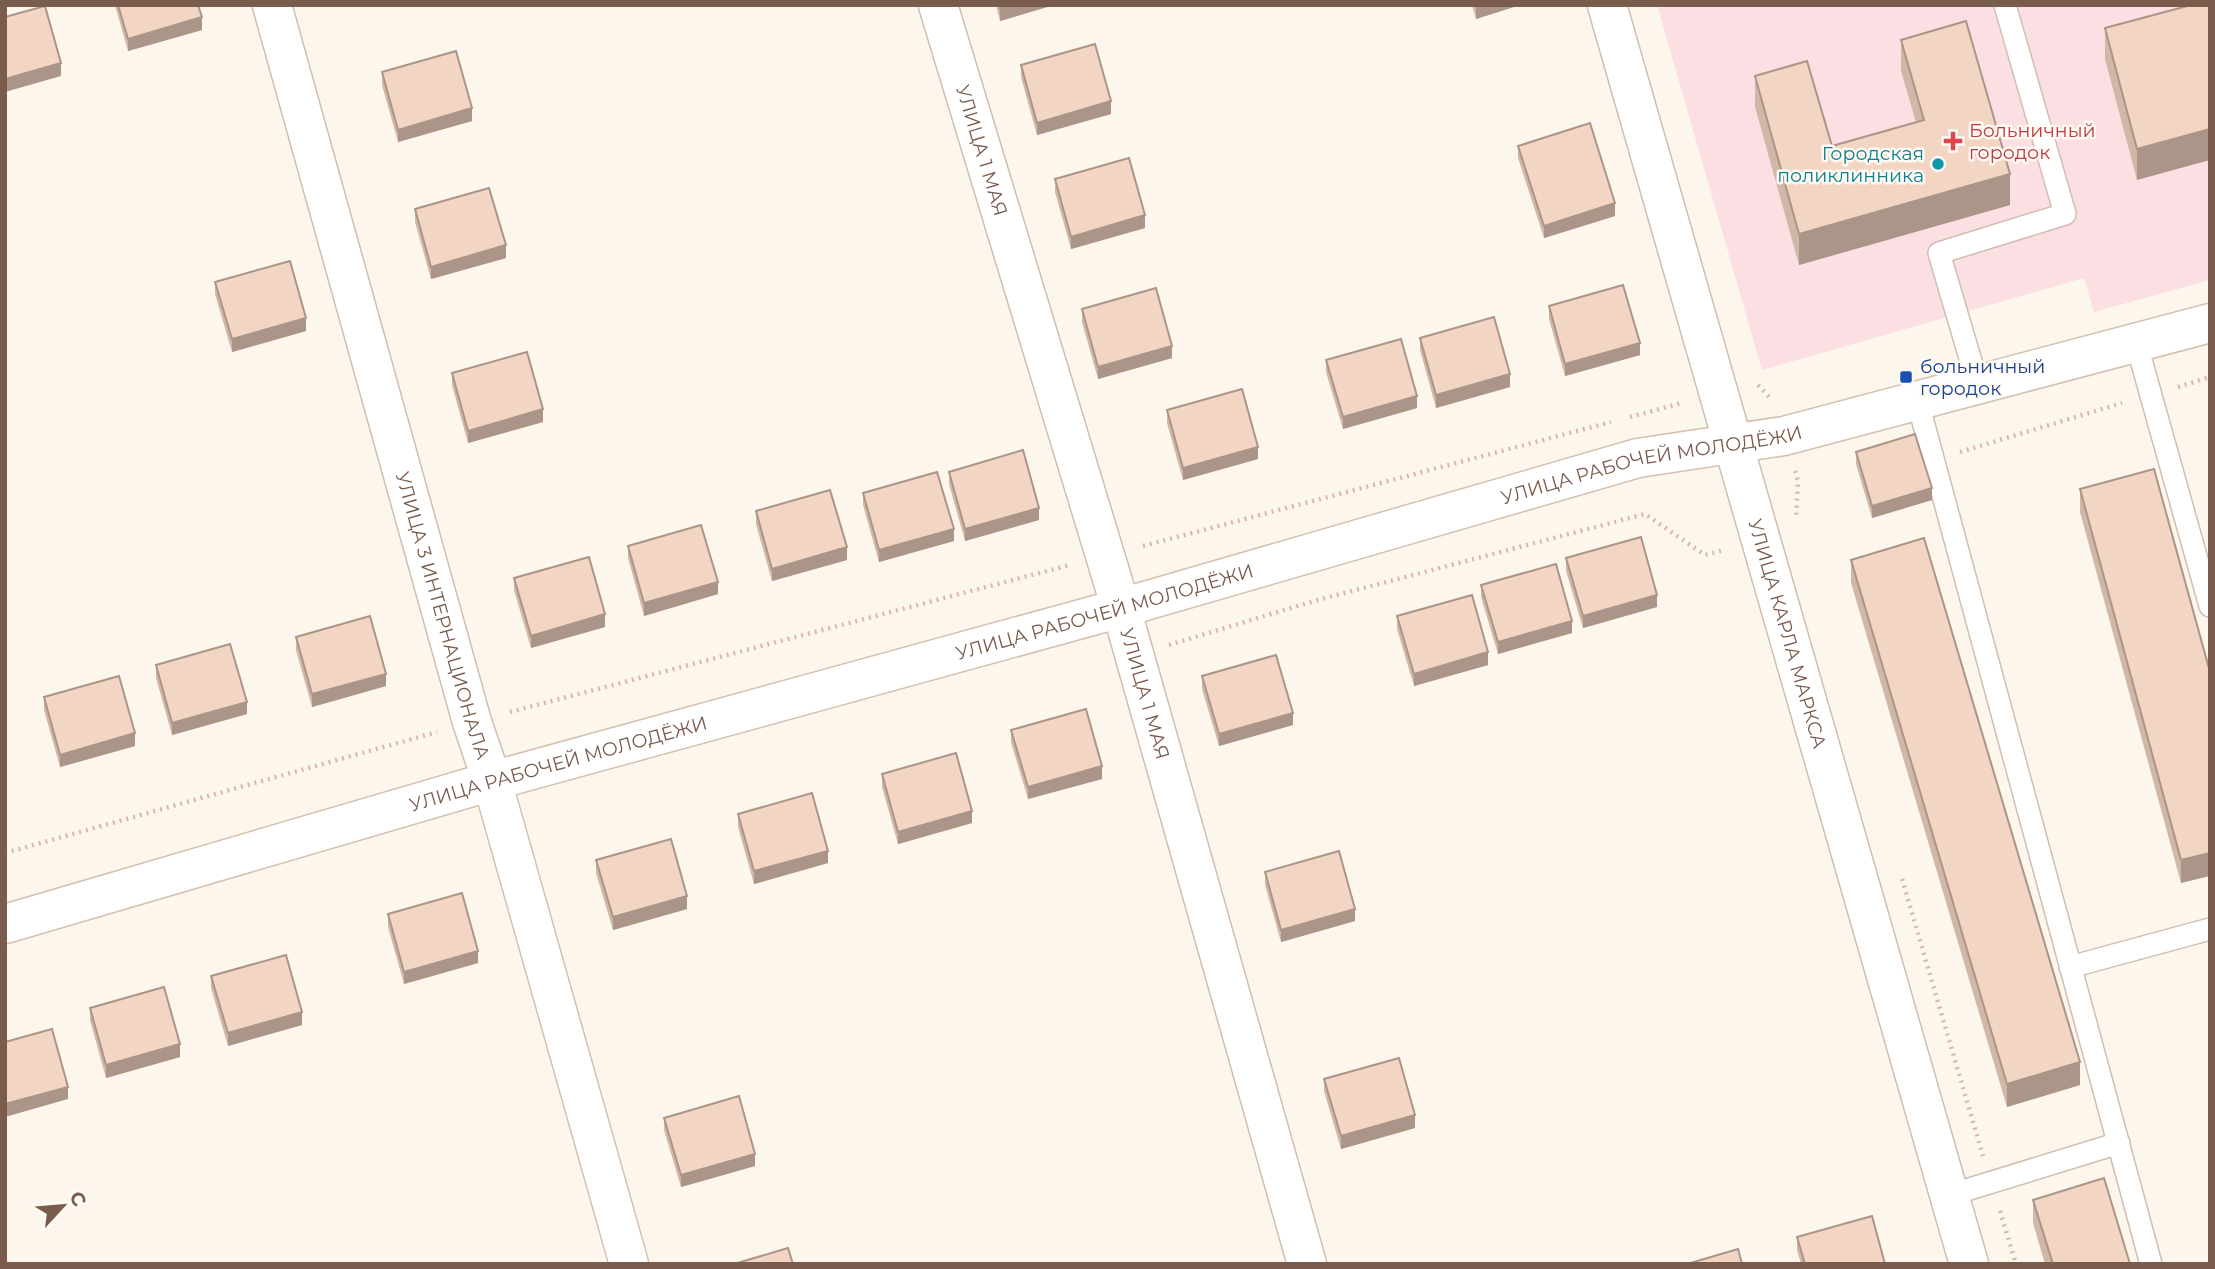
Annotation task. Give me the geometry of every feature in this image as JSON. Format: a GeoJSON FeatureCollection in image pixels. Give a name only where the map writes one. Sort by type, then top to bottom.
{"type":"FeatureCollection","features":[{"type":"Feature","properties":{"kind":"street","name":"УЛИЦА 3 ИНТЕРНАЦИОНАЛА"},"geometry":{"type":"LineString","coordinates":[[272,5],[472,722],[492,781],[629,1264]]}},
{"type":"Feature","properties":{"kind":"street","name":"УЛИЦА 1 МАЯ"},"geometry":{"type":"LineString","coordinates":[[938,5],[1106,556],[1307,1264]]}},
{"type":"Feature","properties":{"kind":"street","name":"УЛИЦА КАРЛА МАРКСА"},"geometry":{"type":"LineString","coordinates":[[1606,5],[1969,1264]]}},
{"type":"Feature","properties":{"kind":"street","name":"УЛИЦА РАБОЧЕЙ МОЛОДЁЖИ"},"geometry":{"type":"LineString","coordinates":[[5,923],[492,781],[1121,608],[1638,458],[1784,436],[1918,403],[2210,323]]}},
{"type":"Feature","properties":{"kind":"lane"},"geometry":{"type":"LineString","coordinates":[[1978,385],[1939,253],[2065,214],[2005,5]]}},
{"type":"Feature","properties":{"kind":"lane"},"geometry":{"type":"LineString","coordinates":[[2136,342],[2210,606]]}},
{"type":"Feature","properties":{"kind":"lane"},"geometry":{"type":"LineString","coordinates":[[1918,403],[2151,1264]]}},
{"type":"Feature","properties":{"kind":"lane"},"geometry":{"type":"LineString","coordinates":[[2070,967],[2210,929]]}},
{"type":"Feature","properties":{"kind":"lane"},"geometry":{"type":"LineString","coordinates":[[1950,1195],[2119,1143]]}},
{"type":"Feature","properties":{"kind":"path"},"geometry":{"type":"LineString","coordinates":[[1935,459],[2210,377]]}},
{"type":"Feature","properties":{"kind":"path"},"geometry":{"type":"LineString","coordinates":[[1135,655],[1314,601],[1645,514],[1705,555],[1760,541],[1796,521],[1798,481],[1771,400],[1755,383],[1628,418]]}},
{"type":"Feature","properties":{"kind":"path"},"geometry":{"type":"LineString","coordinates":[[1771,400],[1784,397]]}},
{"type":"Feature","properties":{"kind":"path"},"geometry":{"type":"LineString","coordinates":[[5,853],[472,722],[1615,421]]}},
{"type":"Feature","properties":{"kind":"path"},"geometry":{"type":"LineString","coordinates":[[1902,878],[2016,1264]]}},
{"type":"Feature","properties":{"kind":"shaded area","name":"Больничный городок"},"geometry":{"type":"Polygon","coordinates":[[[1657,5],[2210,5],[2210,280],[2094,312],[2084,278],[1762,370],[1657,5]]]}},
{"type":"Feature","properties":{"kind":"building"},"geometry":{"type":"Polygon","coordinates":[[[118,5],[198,5],[202,17],[128,39],[118,5]]]}},
{"type":"Feature","properties":{"kind":"building"},"geometry":{"type":"Polygon","coordinates":[[[2191,5],[2210,5],[2210,129],[2137,149],[2105,28],[2191,5]]]}},
{"type":"Feature","properties":{"kind":"building"},"geometry":{"type":"Polygon","coordinates":[[[45,6],[61,63],[5,79],[5,17],[45,6]]]}},
{"type":"Feature","properties":{"kind":"building","name":"Городская поликлинника"},"geometry":{"type":"Polygon","coordinates":[[[1966,21],[2010,174],[1799,234],[1755,76],[1807,61],[1832,146],[1924,120],[1901,40],[1966,21]]]}},
{"type":"Feature","properties":{"kind":"building"},"geometry":{"type":"Polygon","coordinates":[[[1095,44],[1111,101],[1037,123],[1021,65],[1095,44]]]}},
{"type":"Feature","properties":{"kind":"building"},"geometry":{"type":"Polygon","coordinates":[[[456,51],[472,108],[398,130],[382,72],[456,51]]]}},
{"type":"Feature","properties":{"kind":"building"},"geometry":{"type":"Polygon","coordinates":[[[1590,123],[1615,203],[1544,226],[1518,146],[1590,123]]]}},
{"type":"Feature","properties":{"kind":"building"},"geometry":{"type":"Polygon","coordinates":[[[1129,158],[1145,215],[1071,237],[1055,179],[1129,158]]]}},
{"type":"Feature","properties":{"kind":"building"},"geometry":{"type":"Polygon","coordinates":[[[489,188],[506,245],[431,267],[415,209],[489,188]]]}},
{"type":"Feature","properties":{"kind":"building"},"geometry":{"type":"Polygon","coordinates":[[[290,261],[306,318],[232,339],[215,282],[290,261]]]}},
{"type":"Feature","properties":{"kind":"building"},"geometry":{"type":"Polygon","coordinates":[[[1623,285],[1640,343],[1565,364],[1549,306],[1623,285]]]}},
{"type":"Feature","properties":{"kind":"building"},"geometry":{"type":"Polygon","coordinates":[[[1156,288],[1172,346],[1098,367],[1082,309],[1156,288]]]}},
{"type":"Feature","properties":{"kind":"building"},"geometry":{"type":"Polygon","coordinates":[[[1494,317],[1510,374],[1436,395],[1420,338],[1494,317]]]}},
{"type":"Feature","properties":{"kind":"building"},"geometry":{"type":"Polygon","coordinates":[[[1401,339],[1417,396],[1343,417],[1326,360],[1401,339]]]}},
{"type":"Feature","properties":{"kind":"building"},"geometry":{"type":"Polygon","coordinates":[[[527,352],[543,409],[468,431],[452,373],[527,352]]]}},
{"type":"Feature","properties":{"kind":"building"},"geometry":{"type":"Polygon","coordinates":[[[1242,389],[1258,447],[1183,468],[1167,410],[1242,389]]]}},
{"type":"Feature","properties":{"kind":"building"},"geometry":{"type":"Polygon","coordinates":[[[1915,434],[1932,488],[1872,506],[1856,452],[1915,434]]]}},
{"type":"Feature","properties":{"kind":"building"},"geometry":{"type":"Polygon","coordinates":[[[1023,450],[1039,508],[965,529],[949,472],[1023,450]]]}},
{"type":"Feature","properties":{"kind":"building"},"geometry":{"type":"Polygon","coordinates":[[[2154,469],[2210,672],[2210,853],[2181,860],[2080,489],[2154,469]]]}},
{"type":"Feature","properties":{"kind":"building"},"geometry":{"type":"Polygon","coordinates":[[[937,472],[954,529],[879,550],[863,493],[937,472]]]}},
{"type":"Feature","properties":{"kind":"building"},"geometry":{"type":"Polygon","coordinates":[[[830,490],[847,547],[772,569],[756,511],[830,490]]]}},
{"type":"Feature","properties":{"kind":"building"},"geometry":{"type":"Polygon","coordinates":[[[701,525],[718,582],[644,603],[628,546],[701,525]]]}},
{"type":"Feature","properties":{"kind":"building"},"geometry":{"type":"Polygon","coordinates":[[[1641,537],[1657,595],[1583,616],[1566,558],[1641,537]]]}},
{"type":"Feature","properties":{"kind":"building"},"geometry":{"type":"Polygon","coordinates":[[[1924,538],[2080,1062],[2007,1084],[1851,560],[1924,538]]]}},
{"type":"Feature","properties":{"kind":"building"},"geometry":{"type":"Polygon","coordinates":[[[589,557],[605,614],[531,636],[514,578],[589,557]]]}},
{"type":"Feature","properties":{"kind":"building"},"geometry":{"type":"Polygon","coordinates":[[[1556,564],[1572,621],[1498,642],[1481,585],[1556,564]]]}},
{"type":"Feature","properties":{"kind":"building"},"geometry":{"type":"Polygon","coordinates":[[[1472,595],[1488,652],[1414,674],[1397,616],[1472,595]]]}},
{"type":"Feature","properties":{"kind":"building"},"geometry":{"type":"Polygon","coordinates":[[[370,616],[386,674],[312,694],[296,637],[370,616]]]}},
{"type":"Feature","properties":{"kind":"building"},"geometry":{"type":"Polygon","coordinates":[[[230,644],[247,702],[172,723],[156,665],[230,644]]]}},
{"type":"Feature","properties":{"kind":"building"},"geometry":{"type":"Polygon","coordinates":[[[1276,655],[1293,713],[1219,734],[1202,676],[1276,655]]]}},
{"type":"Feature","properties":{"kind":"building"},"geometry":{"type":"Polygon","coordinates":[[[119,676],[135,733],[60,755],[44,697],[119,676]]]}},
{"type":"Feature","properties":{"kind":"building"},"geometry":{"type":"Polygon","coordinates":[[[1086,709],[1102,766],[1028,787],[1011,730],[1086,709]]]}},
{"type":"Feature","properties":{"kind":"building"},"geometry":{"type":"Polygon","coordinates":[[[956,753],[972,811],[898,832],[882,774],[956,753]]]}},
{"type":"Feature","properties":{"kind":"building"},"geometry":{"type":"Polygon","coordinates":[[[812,793],[828,851],[754,871],[738,814],[812,793]]]}},
{"type":"Feature","properties":{"kind":"building"},"geometry":{"type":"Polygon","coordinates":[[[671,839],[687,896],[613,917],[596,860],[671,839]]]}},
{"type":"Feature","properties":{"kind":"building"},"geometry":{"type":"Polygon","coordinates":[[[1339,851],[1355,909],[1281,930],[1265,872],[1339,851]]]}},
{"type":"Feature","properties":{"kind":"building"},"geometry":{"type":"Polygon","coordinates":[[[462,893],[478,951],[404,972],[388,914],[462,893]]]}},
{"type":"Feature","properties":{"kind":"building"},"geometry":{"type":"Polygon","coordinates":[[[286,955],[302,1012],[228,1033],[211,976],[286,955]]]}},
{"type":"Feature","properties":{"kind":"building"},"geometry":{"type":"Polygon","coordinates":[[[164,987],[180,1044],[106,1065],[90,1008],[164,987]]]}},
{"type":"Feature","properties":{"kind":"building"},"geometry":{"type":"Polygon","coordinates":[[[52,1029],[68,1087],[5,1104],[5,1042],[52,1029]]]}},
{"type":"Feature","properties":{"kind":"building"},"geometry":{"type":"Polygon","coordinates":[[[1399,1058],[1415,1115],[1341,1136],[1324,1079],[1399,1058]]]}},
{"type":"Feature","properties":{"kind":"building"},"geometry":{"type":"Polygon","coordinates":[[[739,1096],[755,1154],[681,1175],[664,1118],[739,1096]]]}},
{"type":"Feature","properties":{"kind":"building"},"geometry":{"type":"Polygon","coordinates":[[[2104,1178],[2130,1264],[2053,1264],[2033,1200],[2104,1178]]]}},
{"type":"Feature","properties":{"kind":"building"},"geometry":{"type":"Polygon","coordinates":[[[1872,1216],[1885,1264],[1805,1264],[1797,1237],[1872,1216]]]}},
{"type":"Feature","properties":{"kind":"building"},"geometry":{"type":"Polygon","coordinates":[[[788,1248],[793,1264],[734,1264],[788,1248]]]}},
{"type":"Feature","properties":{"kind":"building"},"geometry":{"type":"Polygon","coordinates":[[[1738,1249],[1742,1264],[1687,1264],[1738,1249]]]}},
{"type":"Feature","properties":{"kind":"place","name":"Больничный городок"},"geometry":{"type":"Point","coordinates":[1953,141]}},
{"type":"Feature","properties":{"kind":"place","name":"Городская поликлинника"},"geometry":{"type":"Point","coordinates":[1938,164]}},
{"type":"Feature","properties":{"kind":"place","name":"больничный городок"},"geometry":{"type":"Point","coordinates":[1906,377]}}]}
